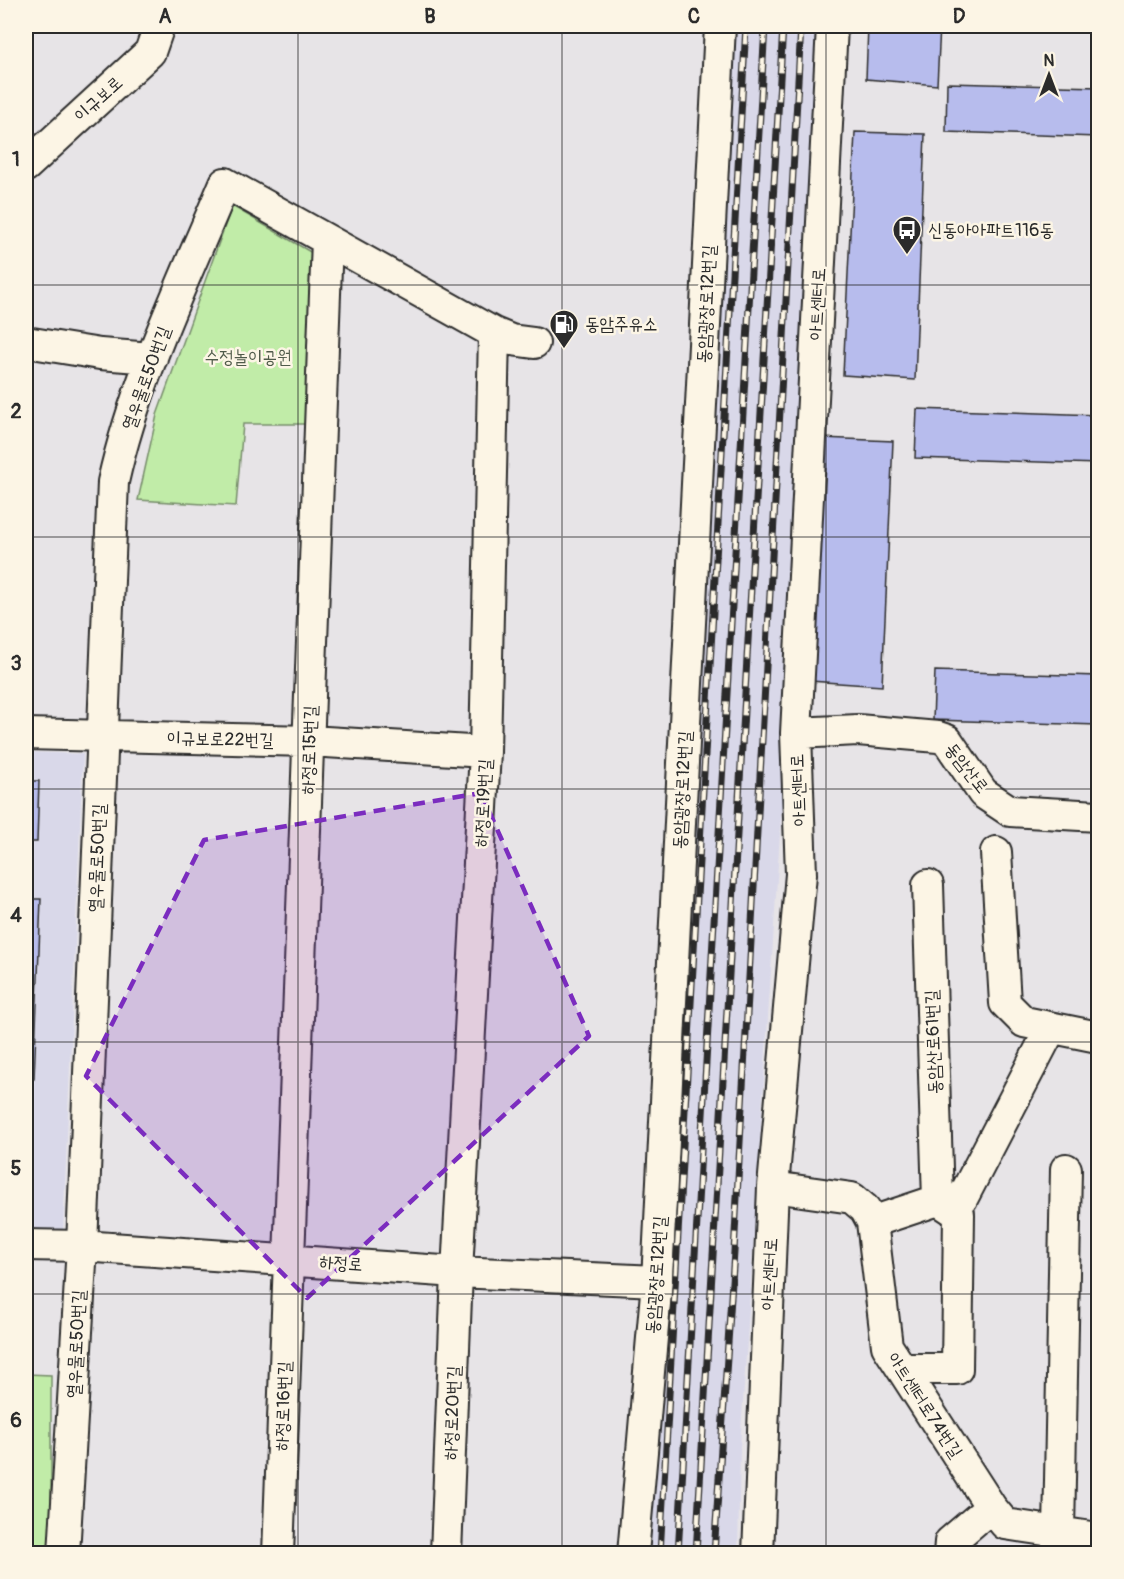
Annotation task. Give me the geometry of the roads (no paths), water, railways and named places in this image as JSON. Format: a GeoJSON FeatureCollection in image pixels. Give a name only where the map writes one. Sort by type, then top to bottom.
{"type":"FeatureCollection","features":[{"type":"Feature","properties":{"kind":"street","name":"이규보로"},"geometry":{"type":"LineString","coordinates":[[26,166],[150,52],[159,26]]}},
{"type":"Feature","properties":{"kind":"street","name":"동암광장로12번길"},"geometry":{"type":"LineString","coordinates":[[633,1554],[657,1281],[720,26]]}},
{"type":"Feature","properties":{"kind":"street","name":"아트센터로"},"geometry":{"type":"LineString","coordinates":[[758,1554],[773,1187],[801,874],[796,733],[832,26]]}},
{"type":"Feature","properties":{"kind":"street","name":"열우물로50번길"},"geometry":{"type":"LineString","coordinates":[[64,1554],[82,1246],[113,482],[120,452],[152,358],[225,183],[327,240]]}},
{"type":"Feature","properties":{"kind":"street"},"geometry":{"type":"LineString","coordinates":[[327,240],[494,333],[511,340],[534,343]]}},
{"type":"Feature","properties":{"kind":"street","name":"하정로15번길"},"geometry":{"type":"LineString","coordinates":[[289,1259],[327,240]]}},
{"type":"Feature","properties":{"kind":"street","name":"하정로19번길"},"geometry":{"type":"LineString","coordinates":[[457,1272],[485,752],[494,333]]}},
{"type":"Feature","properties":{"kind":"street"},"geometry":{"type":"LineString","coordinates":[[26,342],[100,354],[152,358]]}},
{"type":"Feature","properties":{"kind":"street","name":"동암산로"},"geometry":{"type":"LineString","coordinates":[[796,733],[858,730],[938,737],[947,740],[983,793],[1010,811],[1098,816]]}},
{"type":"Feature","properties":{"kind":"street","name":"이규보로22번길"},"geometry":{"type":"LineString","coordinates":[[26,734],[310,741],[485,752]]}},
{"type":"Feature","properties":{"kind":"street"},"geometry":{"type":"LineString","coordinates":[[996,852],[1005,1003],[1024,1022],[1098,1037]]}},
{"type":"Feature","properties":{"kind":"street","name":"동암산로61번길"},"geometry":{"type":"LineString","coordinates":[[928,885],[938,1200]]}},
{"type":"Feature","properties":{"kind":"street"},"geometry":{"type":"LineString","coordinates":[[773,1187],[852,1198],[865,1209],[872,1222],[938,1200],[962,1199],[1051,1028]]}},
{"type":"Feature","properties":{"kind":"street"},"geometry":{"type":"LineString","coordinates":[[1062,1543],[1066,1169]]}},
{"type":"Feature","properties":{"kind":"street"},"geometry":{"type":"LineString","coordinates":[[902,1369],[957,1369],[959,1214],[938,1200]]}},
{"type":"Feature","properties":{"kind":"street","name":"아트센터로74번길"},"geometry":{"type":"LineString","coordinates":[[872,1222],[887,1346],[991,1507],[1005,1524],[1062,1543],[1098,1538]]}},
{"type":"Feature","properties":{"kind":"street","name":"하정로"},"geometry":{"type":"LineString","coordinates":[[26,1245],[82,1246],[457,1272],[657,1281]]}},
{"type":"Feature","properties":{"kind":"street","name":"하정로16번길"},"geometry":{"type":"LineString","coordinates":[[278,1554],[289,1259]]}},
{"type":"Feature","properties":{"kind":"street","name":"하정로20번길"},"geometry":{"type":"LineString","coordinates":[[446,1554],[457,1272]]}},
{"type":"Feature","properties":{"kind":"street"},"geometry":{"type":"LineString","coordinates":[[949,1554],[950,1542],[991,1507]]}},
{"type":"Feature","properties":{"kind":"railway"},"geometry":{"type":"LineString","coordinates":[[660,1554],[746,26]]}},
{"type":"Feature","properties":{"kind":"railway"},"geometry":{"type":"LineString","coordinates":[[678,1554],[765,26]]}},
{"type":"Feature","properties":{"kind":"railway"},"geometry":{"type":"LineString","coordinates":[[696,1554],[783,26]]}},
{"type":"Feature","properties":{"kind":"railway"},"geometry":{"type":"LineString","coordinates":[[714,1554],[734,1252],[801,26]]}},
{"type":"Feature","properties":{"kind":"place","name":"신동아아파트116동"},"geometry":{"type":"Point","coordinates":[907,256]}},
{"type":"Feature","properties":{"kind":"place","name":"동암주유소"},"geometry":{"type":"Point","coordinates":[564,350]}},
{"type":"Feature","properties":{"kind":"park label","name":"수정놀이공원"},"geometry":{"type":"Point","coordinates":[248,357]}}]}
